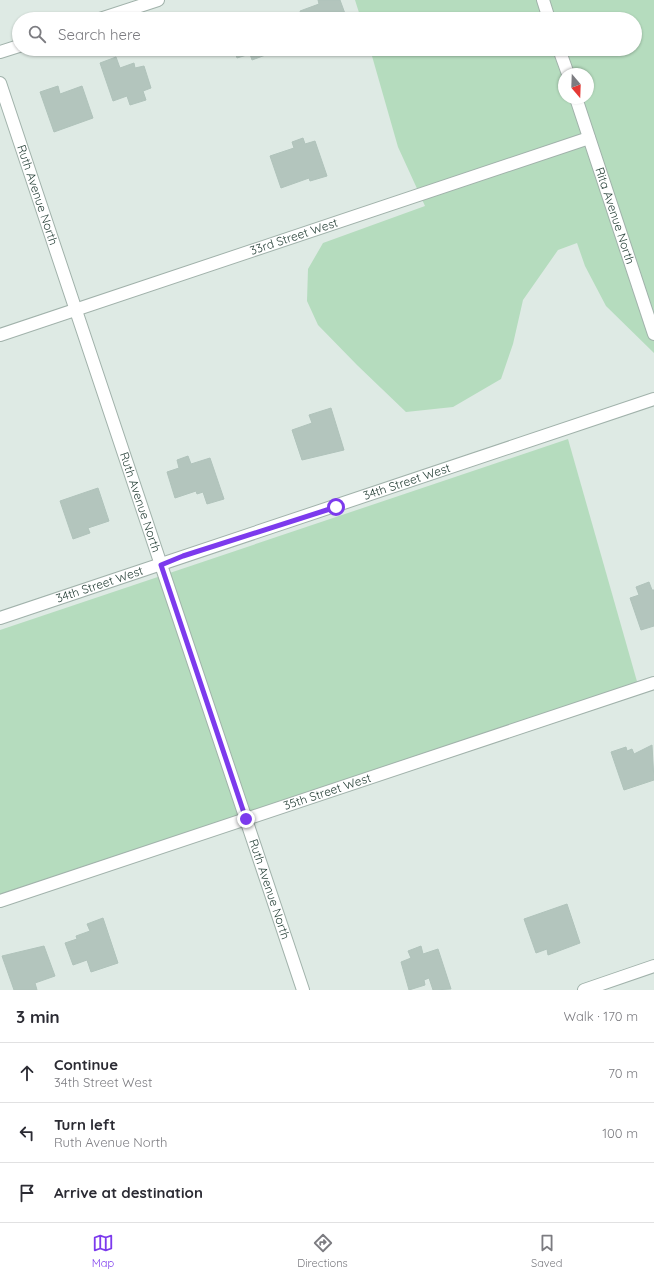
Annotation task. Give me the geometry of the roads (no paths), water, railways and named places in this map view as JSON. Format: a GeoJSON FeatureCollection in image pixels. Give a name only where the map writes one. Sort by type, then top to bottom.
{"type":"FeatureCollection","features":[{"type":"Feature","properties":{"kind":"street"},"geometry":{"type":"LineString","coordinates":[[121,12],[158,0]]}},
{"type":"Feature","properties":{"kind":"street"},"geometry":{"type":"LineString","coordinates":[[543,0],[547,12]]}},
{"type":"Feature","properties":{"kind":"street"},"geometry":{"type":"LineString","coordinates":[[0,52],[12,48]]}},
{"type":"Feature","properties":{"kind":"street"},"geometry":{"type":"LineString","coordinates":[[562,56],[566,68]]}},
{"type":"Feature","properties":{"kind":"street","name":"Ruth Avenue North"},"geometry":{"type":"LineString","coordinates":[[0,83],[303,990]]}},
{"type":"Feature","properties":{"kind":"street","name":"Rita Avenue North"},"geometry":{"type":"LineString","coordinates":[[578,104],[654,334]]}},
{"type":"Feature","properties":{"kind":"street","name":"33rd Street West"},"geometry":{"type":"LineString","coordinates":[[0,335],[589,138]]}},
{"type":"Feature","properties":{"kind":"street","name":"34th Street West"},"geometry":{"type":"LineString","coordinates":[[0,618],[654,399]]}},
{"type":"Feature","properties":{"kind":"street","name":"35th Street West"},"geometry":{"type":"LineString","coordinates":[[0,901],[654,683]]}},
{"type":"Feature","properties":{"kind":"street"},"geometry":{"type":"LineString","coordinates":[[584,990],[654,966]]}}]}
